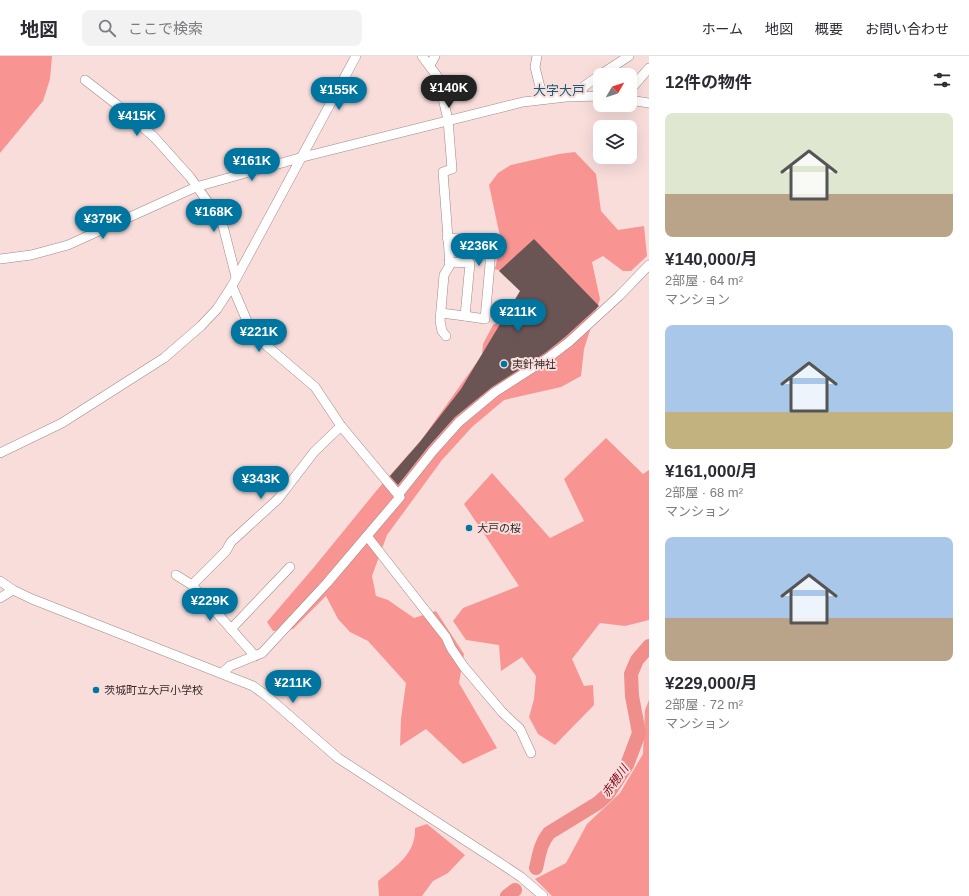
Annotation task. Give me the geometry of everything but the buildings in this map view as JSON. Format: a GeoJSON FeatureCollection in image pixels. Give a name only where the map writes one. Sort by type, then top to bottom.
{"type":"FeatureCollection","features":[{"type":"Feature","properties":{"kind":"street"},"geometry":{"type":"LineString","coordinates":[[0,453],[62,423],[164,358],[201,326],[216,309],[232,286],[303,157],[356,56]]}},
{"type":"Feature","properties":{"kind":"street"},"geometry":{"type":"LineString","coordinates":[[422,56],[437,76],[448,120],[452,169],[443,172],[450,264],[444,274],[440,313],[442,331],[446,336]]}},
{"type":"Feature","properties":{"kind":"street"},"geometry":{"type":"LineString","coordinates":[[430,65],[435,56]]}},
{"type":"Feature","properties":{"kind":"street"},"geometry":{"type":"LineString","coordinates":[[537,56],[535,67],[543,99]]}},
{"type":"Feature","properties":{"kind":"street"},"geometry":{"type":"LineString","coordinates":[[611,68],[629,56]]}},
{"type":"Feature","properties":{"kind":"street"},"geometry":{"type":"LineString","coordinates":[[637,82],[649,68]]}},
{"type":"Feature","properties":{"kind":"street"},"geometry":{"type":"LineString","coordinates":[[86,80],[154,137],[181,166],[222,222],[236,277]]}},
{"type":"Feature","properties":{"kind":"street"},"geometry":{"type":"LineString","coordinates":[[581,96],[583,87],[593,80]]}},
{"type":"Feature","properties":{"kind":"street"},"geometry":{"type":"LineString","coordinates":[[0,259],[31,255],[68,245],[196,187],[303,157],[523,102],[543,99],[593,96]]}},
{"type":"Feature","properties":{"kind":"street"},"geometry":{"type":"LineString","coordinates":[[637,101],[649,103]]}},
{"type":"Feature","properties":{"kind":"street"},"geometry":{"type":"LineString","coordinates":[[440,313],[485,319],[490,264],[490,241],[447,238]]}},
{"type":"Feature","properties":{"kind":"street"},"geometry":{"type":"LineString","coordinates":[[449,262],[470,264],[465,316]]}},
{"type":"Feature","properties":{"kind":"street"},"geometry":{"type":"LineString","coordinates":[[222,673],[230,666],[262,653],[323,587],[367,536],[400,497],[398,495],[433,451],[459,422],[495,392],[548,358],[569,342],[649,265]]}},
{"type":"Feature","properties":{"kind":"street"},"geometry":{"type":"LineString","coordinates":[[232,286],[247,321],[261,341],[315,387],[341,426],[398,495]]}},
{"type":"Feature","properties":{"kind":"street"},"geometry":{"type":"LineString","coordinates":[[192,585],[226,551],[230,542],[278,499],[314,452],[341,426]]}},
{"type":"Feature","properties":{"kind":"street"},"geometry":{"type":"LineString","coordinates":[[367,536],[446,637],[451,648],[464,667],[502,712],[520,729],[531,753]]}},
{"type":"Feature","properties":{"kind":"street"},"geometry":{"type":"LineString","coordinates":[[231,629],[290,567]]}},
{"type":"Feature","properties":{"kind":"street"},"geometry":{"type":"LineString","coordinates":[[176,575],[192,585],[255,656]]}},
{"type":"Feature","properties":{"kind":"street"},"geometry":{"type":"LineString","coordinates":[[0,581],[13,590],[78,618],[253,686],[268,697],[338,758],[521,877],[543,896]]}},
{"type":"Feature","properties":{"kind":"street"},"geometry":{"type":"LineString","coordinates":[[0,598],[13,590]]}},
{"type":"Feature","properties":{"kind":"shaded area"},"geometry":{"type":"Polygon","coordinates":[[[0,56],[52,56],[50,79],[43,101],[0,153],[0,56]]]}},
{"type":"Feature","properties":{"kind":"shaded area"},"geometry":{"type":"Polygon","coordinates":[[[575,152],[596,174],[601,211],[618,230],[644,226],[647,256],[631,271],[623,271],[603,256],[592,262],[600,299],[584,349],[581,376],[561,387],[504,400],[472,427],[442,460],[387,535],[372,576],[376,596],[388,600],[414,618],[436,611],[464,654],[459,683],[497,748],[463,764],[426,729],[400,746],[401,719],[406,683],[368,641],[350,632],[338,619],[326,596],[293,629],[273,631],[267,622],[377,490],[422,439],[482,355],[483,344],[493,325],[517,312],[525,289],[516,276],[495,269],[501,241],[489,185],[498,173],[511,165],[559,154],[575,152]]]}},
{"type":"Feature","properties":{"kind":"shaded area"},"geometry":{"type":"Polygon","coordinates":[[[606,438],[643,474],[649,470],[649,620],[625,626],[600,623],[572,659],[584,686],[593,685],[594,705],[555,745],[538,734],[529,717],[534,699],[536,676],[522,657],[501,671],[499,645],[466,640],[453,621],[463,608],[519,586],[464,504],[492,473],[550,538],[584,521],[564,479],[606,438]]]}},
{"type":"Feature","properties":{"kind":"shaded area"},"geometry":{"type":"Polygon","coordinates":[[[649,700],[649,896],[552,896],[535,879],[566,863],[587,824],[620,793],[643,754],[645,710],[649,700]]]}},
{"type":"Feature","properties":{"kind":"shaded area"},"geometry":{"type":"Polygon","coordinates":[[[427,824],[465,855],[448,873],[433,881],[422,896],[379,896],[378,881],[404,859],[412,845],[415,828],[427,824]]]}},
{"type":"Feature","properties":{"kind":"waterway","name":"赤穂川"},"geometry":{"type":"LineString","coordinates":[[536,868],[542,846],[549,833],[598,803],[608,794],[627,765],[639,733],[632,696],[631,674],[637,660],[649,646]]}},
{"type":"Feature","properties":{"kind":"waterway","name":"赤穂川"},"geometry":{"type":"LineString","coordinates":[[507,896],[515,890]]}},
{"type":"Feature","properties":{"kind":"place","name":"夷針神社"},"geometry":{"type":"Point","coordinates":[504,364]}},
{"type":"Feature","properties":{"kind":"place","name":"大戸の桜"},"geometry":{"type":"Point","coordinates":[469,528]}},
{"type":"Feature","properties":{"kind":"place","name":"茨城町立大戸小学校"},"geometry":{"type":"Point","coordinates":[96,690]}},
{"type":"Feature","properties":{"kind":"district","name":"大字大戸"},"geometry":{"type":"Point","coordinates":[559,90]}}]}
